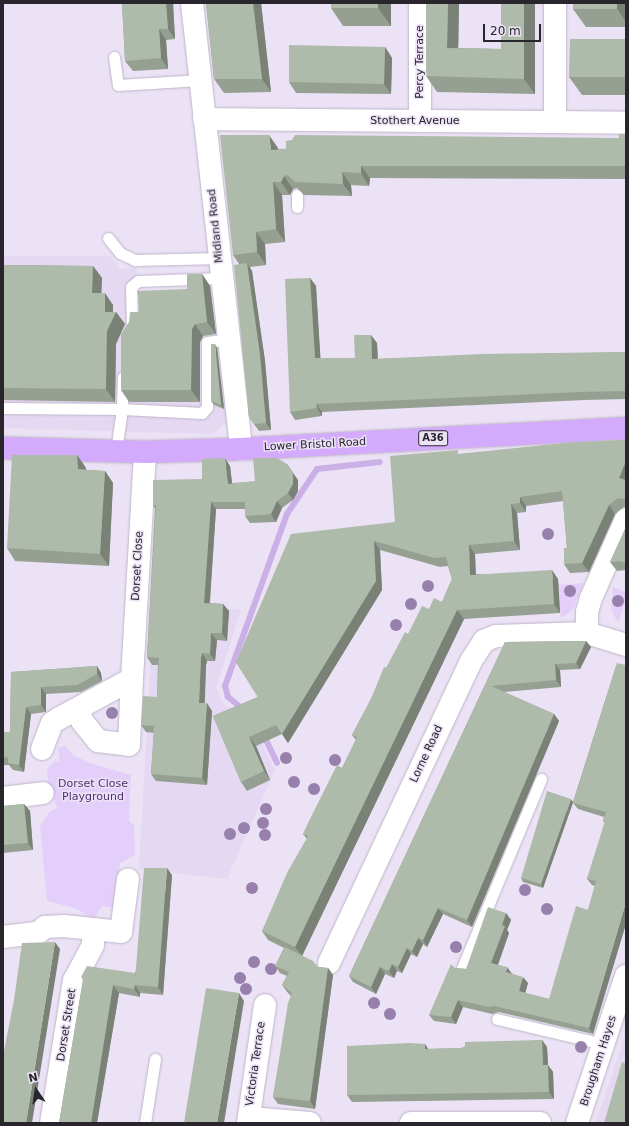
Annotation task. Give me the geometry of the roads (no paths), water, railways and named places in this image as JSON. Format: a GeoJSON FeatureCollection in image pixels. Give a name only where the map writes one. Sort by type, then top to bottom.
{"type":"FeatureCollection","features":[{"type":"Feature","properties":{"kind":"highway","name":"Lower Bristol Road"},"geometry":{"type":"LineString","coordinates":[[3,448],[144,452],[241,449],[626,428]]}},
{"type":"Feature","properties":{"kind":"street","name":"Midland Road"},"geometry":{"type":"LineString","coordinates":[[192,3],[241,449]]}},
{"type":"Feature","properties":{"kind":"street","name":"Percy Terrace"},"geometry":{"type":"LineString","coordinates":[[420,3],[420,121]]}},
{"type":"Feature","properties":{"kind":"street"},"geometry":{"type":"LineString","coordinates":[[555,3],[555,122]]}},
{"type":"Feature","properties":{"kind":"street","name":"Stothert Avenue"},"geometry":{"type":"LineString","coordinates":[[204,119],[298,124],[420,121],[626,123]]}},
{"type":"Feature","properties":{"kind":"street","name":"Dorset Close"},"geometry":{"type":"LineString","coordinates":[[79,708],[82,721],[98,741],[129,745],[144,452]]}},
{"type":"Feature","properties":{"kind":"street"},"geometry":{"type":"LineString","coordinates":[[587,633],[587,612],[591,598],[626,519]]}},
{"type":"Feature","properties":{"kind":"street","name":"Lorne Road"},"geometry":{"type":"LineString","coordinates":[[329,963],[471,661],[484,641],[496,636],[587,633],[626,645]]}},
{"type":"Feature","properties":{"kind":"street"},"geometry":{"type":"LineString","coordinates":[[42,749],[52,724],[132,679]]}},
{"type":"Feature","properties":{"kind":"street"},"geometry":{"type":"LineString","coordinates":[[3,798],[44,795]]}},
{"type":"Feature","properties":{"kind":"street"},"geometry":{"type":"LineString","coordinates":[[3,937],[29,935],[38,933],[44,927],[64,926],[121,932],[128,879]]}},
{"type":"Feature","properties":{"kind":"street","name":"Dorset Street"},"geometry":{"type":"LineString","coordinates":[[51,1123],[74,980],[93,945],[93,930]]}},
{"type":"Feature","properties":{"kind":"street","name":"Brougham Hayes"},"geometry":{"type":"LineString","coordinates":[[577,1123],[626,976]]}},
{"type":"Feature","properties":{"kind":"street","name":"Victoria Terrace"},"geometry":{"type":"LineString","coordinates":[[248,1120],[265,1005]]}},
{"type":"Feature","properties":{"kind":"street"},"geometry":{"type":"LineString","coordinates":[[248,1120],[310,1123]]}},
{"type":"Feature","properties":{"kind":"street"},"geometry":{"type":"LineString","coordinates":[[411,1123],[540,1123]]}},
{"type":"Feature","properties":{"kind":"lane"},"geometry":{"type":"LineString","coordinates":[[114,57],[118,85],[201,80]]}},
{"type":"Feature","properties":{"kind":"lane"},"geometry":{"type":"LineString","coordinates":[[297,195],[297,207]]}},
{"type":"Feature","properties":{"kind":"lane"},"geometry":{"type":"LineString","coordinates":[[108,238],[120,254],[135,260],[221,268]]}},
{"type":"Feature","properties":{"kind":"lane"},"geometry":{"type":"LineString","coordinates":[[126,340],[132,331],[130,287],[138,281],[221,268]]}},
{"type":"Feature","properties":{"kind":"lane"},"geometry":{"type":"LineString","coordinates":[[3,408],[122,409],[202,413],[207,407],[207,342],[229,339]]}},
{"type":"Feature","properties":{"kind":"lane"},"geometry":{"type":"LineString","coordinates":[[116,451],[116,432],[122,409],[123,366]]}},
{"type":"Feature","properties":{"kind":"lane"},"geometry":{"type":"LineString","coordinates":[[462,968],[541,779]]}},
{"type":"Feature","properties":{"kind":"lane"},"geometry":{"type":"LineString","coordinates":[[497,1019],[604,1044]]}},
{"type":"Feature","properties":{"kind":"lane"},"geometry":{"type":"LineString","coordinates":[[145,1123],[155,1059]]}},
{"type":"Feature","properties":{"kind":"waterway"},"geometry":{"type":"LineString","coordinates":[[244,710],[228,697],[225,686],[287,514],[317,469],[380,462]]}},
{"type":"Feature","properties":{"kind":"waterway"},"geometry":{"type":"LineString","coordinates":[[263,734],[277,763]]}},
{"type":"Feature","properties":{"kind":"park label","name":"Dorset Close Playground"},"geometry":{"type":"Point","coordinates":[93,791]}}]}
